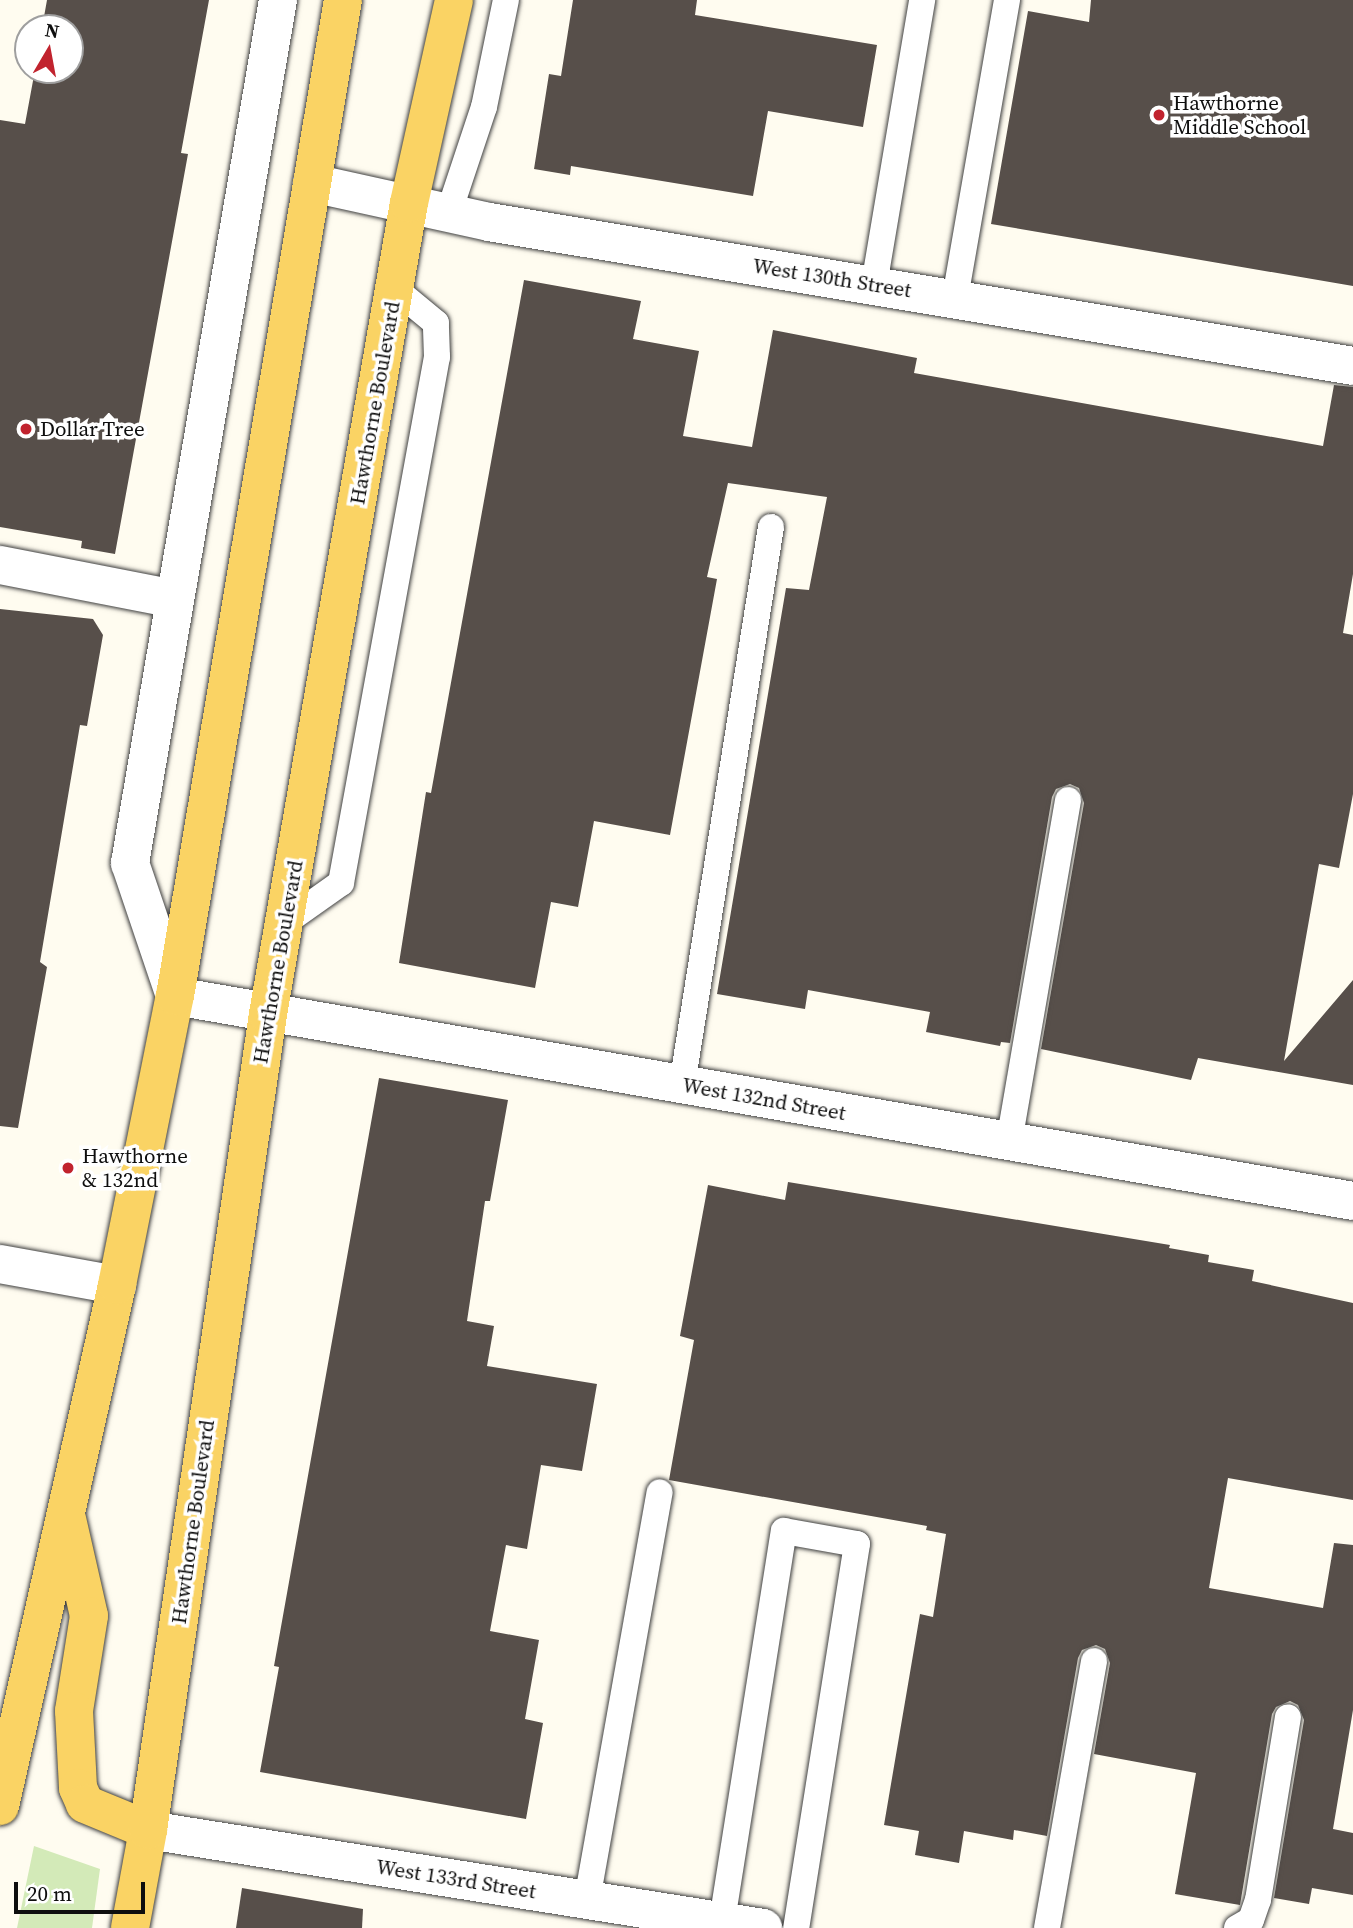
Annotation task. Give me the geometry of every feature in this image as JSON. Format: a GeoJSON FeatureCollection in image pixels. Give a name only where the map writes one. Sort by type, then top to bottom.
{"type":"FeatureCollection","features":[{"type":"Feature","properties":{"kind":"main road"},"geometry":{"type":"LineString","coordinates":[[0,1806],[117,1285],[175,996],[343,0]]}},
{"type":"Feature","properties":{"kind":"main road","name":"Hawthorne Boulevard"},"geometry":{"type":"LineString","coordinates":[[130,1928],[148,1830],[268,1014],[409,203],[454,0]]}},
{"type":"Feature","properties":{"kind":"main road"},"geometry":{"type":"LineString","coordinates":[[65,1509],[89,1616],[74,1711],[78,1788],[85,1804],[148,1830]]}},
{"type":"Feature","properties":{"kind":"street"},"geometry":{"type":"LineString","coordinates":[[175,996],[130,863],[278,0]]}},
{"type":"Feature","properties":{"kind":"street","name":"West 130th Street"},"geometry":{"type":"LineString","coordinates":[[312,183],[409,203],[448,215],[1353,366]]}},
{"type":"Feature","properties":{"kind":"street"},"geometry":{"type":"LineString","coordinates":[[0,565],[175,599]]}},
{"type":"Feature","properties":{"kind":"street","name":"West 132nd Street"},"geometry":{"type":"LineString","coordinates":[[175,996],[1353,1200]]}},
{"type":"Feature","properties":{"kind":"street"},"geometry":{"type":"LineString","coordinates":[[0,1264],[117,1285]]}},
{"type":"Feature","properties":{"kind":"street","name":"West 133rd Street"},"geometry":{"type":"LineString","coordinates":[[148,1830],[763,1928]]}},
{"type":"Feature","properties":{"kind":"lane"},"geometry":{"type":"LineString","coordinates":[[448,215],[484,107],[506,0]]}},
{"type":"Feature","properties":{"kind":"lane"},"geometry":{"type":"LineString","coordinates":[[874,285],[922,0]]}},
{"type":"Feature","properties":{"kind":"lane"},"geometry":{"type":"LineString","coordinates":[[955,298],[1007,0]]}},
{"type":"Feature","properties":{"kind":"lane"},"geometry":{"type":"LineString","coordinates":[[284,924],[341,883],[437,357],[436,323],[395,289]]}},
{"type":"Feature","properties":{"kind":"lane"},"geometry":{"type":"LineString","coordinates":[[682,1085],[771,527]]}},
{"type":"Feature","properties":{"kind":"lane"},"geometry":{"type":"LineString","coordinates":[[1009,1142],[1068,800]]}},
{"type":"Feature","properties":{"kind":"lane"},"geometry":{"type":"LineString","coordinates":[[587,1900],[660,1492]]}},
{"type":"Feature","properties":{"kind":"lane"},"geometry":{"type":"LineString","coordinates":[[722,1921],[784,1531],[856,1544],[796,1928]]}},
{"type":"Feature","properties":{"kind":"lane"},"geometry":{"type":"LineString","coordinates":[[1047,1928],[1094,1661]]}},
{"type":"Feature","properties":{"kind":"lane"},"geometry":{"type":"LineString","coordinates":[[1237,1928],[1251,1920],[1258,1900],[1288,1717]]}},
{"type":"Feature","properties":{"kind":"green space"},"geometry":{"type":"Polygon","coordinates":[[[34,1846],[100,1869],[92,1928],[17,1928],[34,1846]]]}},
{"type":"Feature","properties":{"kind":"building"},"geometry":{"type":"Polygon","coordinates":[[[47,0],[209,0],[181,153],[188,154],[115,554],[81,548],[82,541],[0,527],[0,120],[25,124],[32,84],[84,84],[84,14],[44,14],[47,0]]]}},
{"type":"Feature","properties":{"kind":"building"},"geometry":{"type":"Polygon","coordinates":[[[573,0],[697,0],[695,15],[877,45],[863,127],[768,111],[753,196],[571,166],[570,175],[534,169],[549,74],[561,76],[573,0]]]}},
{"type":"Feature","properties":{"kind":"building","name":"Hawthorne Middle School"},"geometry":{"type":"Polygon","coordinates":[[[1091,0],[1353,0],[1353,286],[991,224],[1028,11],[1089,22],[1091,0]]]}},
{"type":"Feature","properties":{"kind":"building"},"geometry":{"type":"Polygon","coordinates":[[[524,280],[641,301],[633,339],[699,351],[683,436],[752,447],[773,330],[917,358],[914,373],[1323,446],[1334,385],[1353,387],[1353,574],[1343,633],[1353,635],[1353,794],[1339,868],[1319,864],[1284,1061],[1353,980],[1353,1085],[1198,1058],[1191,1080],[1041,1049],[1084,803],[1079,788],[1070,784],[1056,789],[1052,797],[1010,1043],[1001,1042],[1000,1046],[926,1032],[930,1012],[808,990],[805,1009],[717,994],[786,588],[809,590],[827,497],[728,483],[707,577],[717,579],[670,835],[594,821],[578,907],[551,902],[535,988],[399,963],[426,792],[431,793],[524,280]]]}},
{"type":"Feature","properties":{"kind":"building"},"geometry":{"type":"Polygon","coordinates":[[[0,609],[93,619],[103,635],[87,726],[80,725],[40,962],[47,967],[18,1128],[0,1126],[0,609]]]}},
{"type":"Feature","properties":{"kind":"building"},"geometry":{"type":"Polygon","coordinates":[[[379,1078],[508,1100],[490,1201],[485,1201],[467,1321],[494,1326],[487,1366],[597,1384],[582,1471],[541,1465],[527,1549],[506,1545],[490,1631],[539,1640],[525,1719],[543,1723],[526,1819],[260,1772],[279,1667],[274,1666],[379,1078]]]}},
{"type":"Feature","properties":{"kind":"building"},"geometry":{"type":"Polygon","coordinates":[[[788,1182],[1170,1245],[1169,1248],[1209,1255],[1208,1262],[1254,1270],[1252,1281],[1353,1303],[1353,1500],[1228,1478],[1209,1588],[1323,1608],[1334,1543],[1353,1545],[1353,1710],[1333,1829],[1353,1833],[1353,1895],[1312,1888],[1309,1904],[1274,1898],[1304,1720],[1298,1705],[1290,1701],[1276,1707],[1272,1714],[1240,1905],[1175,1894],[1196,1773],[1094,1754],[1110,1663],[1105,1649],[1096,1645],[1082,1650],[1078,1658],[1047,1836],[1014,1830],[1013,1840],[964,1831],[959,1863],[915,1855],[919,1831],[884,1825],[920,1614],[933,1617],[946,1534],[926,1530],[927,1526],[669,1480],[694,1340],[680,1336],[708,1185],[785,1200],[788,1182]]]}},
{"type":"Feature","properties":{"kind":"building"},"geometry":{"type":"Polygon","coordinates":[[[242,1888],[363,1909],[362,1928],[236,1928],[242,1888]]]}},
{"type":"Feature","properties":{"kind":"place","name":"Hawthorne Middle School"},"geometry":{"type":"Point","coordinates":[1159,115]}},
{"type":"Feature","properties":{"kind":"place","name":"Dollar Tree"},"geometry":{"type":"Point","coordinates":[26,429]}},
{"type":"Feature","properties":{"kind":"place","name":"Hawthorne & 132nd"},"geometry":{"type":"Point","coordinates":[68,1168]}}]}
